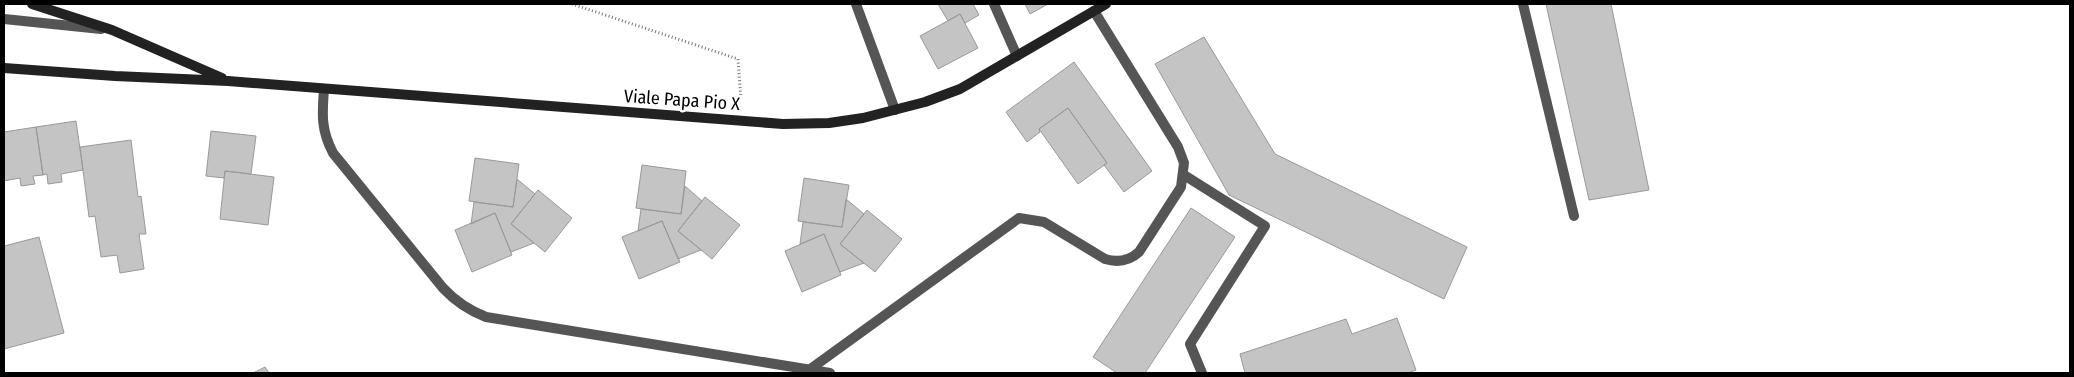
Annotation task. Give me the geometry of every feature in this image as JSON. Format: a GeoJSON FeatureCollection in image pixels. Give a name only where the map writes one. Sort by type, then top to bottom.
{"type":"FeatureCollection","features":[{"type":"Feature","properties":{"kind":"street"},"geometry":{"type":"LineString","coordinates":[[32,4],[112,30],[228,81]]}},
{"type":"Feature","properties":{"kind":"street"},"geometry":{"type":"LineString","coordinates":[[856,4],[895,110]]}},
{"type":"Feature","properties":{"kind":"street"},"geometry":{"type":"LineString","coordinates":[[994,4],[1017,56]]}},
{"type":"Feature","properties":{"kind":"street","name":"Viale Papa Pio X"},"geometry":{"type":"LineString","coordinates":[[4,68],[115,76],[228,81],[783,124],[828,123],[863,118],[895,110],[960,89],[1106,4]]}},
{"type":"Feature","properties":{"kind":"street"},"geometry":{"type":"LineString","coordinates":[[1523,4],[1574,216]]}},
{"type":"Feature","properties":{"kind":"street"},"geometry":{"type":"LineString","coordinates":[[809,370],[1019,218],[1044,222],[1105,259],[1114,262],[1133,257],[1139,252],[1181,187],[1184,163],[1178,147],[1094,12]]}},
{"type":"Feature","properties":{"kind":"street"},"geometry":{"type":"LineString","coordinates":[[4,19],[112,30]]}},
{"type":"Feature","properties":{"kind":"street"},"geometry":{"type":"LineString","coordinates":[[324,89],[322,120],[325,139],[333,153],[443,288],[454,300],[468,310],[486,317],[830,373]]}},
{"type":"Feature","properties":{"kind":"street"},"geometry":{"type":"LineString","coordinates":[[1184,175],[1264,226],[1190,344],[1202,373]]}},
{"type":"Feature","properties":{"kind":"path"},"geometry":{"type":"LineString","coordinates":[[572,4],[738,59],[743,121]]}},
{"type":"Feature","properties":{"kind":"building"},"geometry":{"type":"Polygon","coordinates":[[[938,4],[973,4],[979,15],[965,23],[960,14],[948,21],[938,4]]]}},
{"type":"Feature","properties":{"kind":"building"},"geometry":{"type":"Polygon","coordinates":[[[1025,4],[1048,4],[1030,14],[1025,4]]]}},
{"type":"Feature","properties":{"kind":"building"},"geometry":{"type":"Polygon","coordinates":[[[1546,4],[1611,4],[1649,190],[1589,200],[1546,4]]]}},
{"type":"Feature","properties":{"kind":"building"},"geometry":{"type":"Polygon","coordinates":[[[960,14],[978,48],[938,69],[920,36],[960,14]]]}},
{"type":"Feature","properties":{"kind":"building"},"geometry":{"type":"Polygon","coordinates":[[[1204,37],[1275,154],[1467,247],[1444,299],[1229,195],[1155,64],[1204,37]]]}},
{"type":"Feature","properties":{"kind":"building"},"geometry":{"type":"Polygon","coordinates":[[[1074,62],[1152,171],[1124,192],[1104,165],[1107,163],[1068,108],[1039,129],[1040,132],[1027,142],[1006,112],[1074,62]]]}},
{"type":"Feature","properties":{"kind":"building"},"geometry":{"type":"Polygon","coordinates":[[[1068,108],[1107,163],[1078,184],[1039,129],[1068,108]]]}},
{"type":"Feature","properties":{"kind":"building"},"geometry":{"type":"Polygon","coordinates":[[[76,121],[83,170],[61,174],[62,182],[48,184],[47,174],[43,175],[36,127],[76,121]]]}},
{"type":"Feature","properties":{"kind":"building"},"geometry":{"type":"Polygon","coordinates":[[[36,127],[43,175],[33,176],[35,184],[21,186],[20,178],[4,181],[4,132],[36,127]]]}},
{"type":"Feature","properties":{"kind":"building"},"geometry":{"type":"Polygon","coordinates":[[[211,131],[256,136],[251,174],[225,171],[224,178],[206,176],[211,131]]]}},
{"type":"Feature","properties":{"kind":"building"},"geometry":{"type":"Polygon","coordinates":[[[131,140],[138,197],[141,196],[146,234],[139,234],[144,269],[120,273],[117,255],[101,257],[95,216],[89,217],[80,147],[131,140]]]}},
{"type":"Feature","properties":{"kind":"building"},"geometry":{"type":"Polygon","coordinates":[[[475,158],[519,164],[513,207],[469,201],[475,158]]]}},
{"type":"Feature","properties":{"kind":"building"},"geometry":{"type":"Polygon","coordinates":[[[642,165],[686,171],[681,214],[636,208],[642,165]]]}},
{"type":"Feature","properties":{"kind":"building"},"geometry":{"type":"Polygon","coordinates":[[[225,171],[274,177],[268,225],[220,219],[225,171]]]}},
{"type":"Feature","properties":{"kind":"building"},"geometry":{"type":"Polygon","coordinates":[[[804,178],[849,185],[842,227],[798,221],[804,178]]]}},
{"type":"Feature","properties":{"kind":"building"},"geometry":{"type":"Polygon","coordinates":[[[517,179],[535,194],[511,224],[534,243],[511,252],[495,213],[471,224],[474,202],[513,207],[517,179]]]}},
{"type":"Feature","properties":{"kind":"building"},"geometry":{"type":"Polygon","coordinates":[[[685,186],[702,201],[678,231],[701,250],[678,259],[662,221],[638,231],[641,209],[681,214],[685,186]]]}},
{"type":"Feature","properties":{"kind":"building"},"geometry":{"type":"Polygon","coordinates":[[[538,190],[572,218],[545,252],[511,224],[538,190]]]}},
{"type":"Feature","properties":{"kind":"building"},"geometry":{"type":"Polygon","coordinates":[[[705,197],[740,225],[712,259],[678,231],[705,197]]]}},
{"type":"Feature","properties":{"kind":"building"},"geometry":{"type":"Polygon","coordinates":[[[846,199],[864,214],[840,244],[864,263],[840,272],[824,234],[800,244],[803,222],[842,227],[846,199]]]}},
{"type":"Feature","properties":{"kind":"building"},"geometry":{"type":"Polygon","coordinates":[[[1191,208],[1235,237],[1145,373],[1117,373],[1093,357],[1191,208]]]}},
{"type":"Feature","properties":{"kind":"building"},"geometry":{"type":"Polygon","coordinates":[[[867,210],[902,239],[875,272],[840,244],[867,210]]]}},
{"type":"Feature","properties":{"kind":"building"},"geometry":{"type":"Polygon","coordinates":[[[495,213],[512,255],[472,272],[455,230],[495,213]]]}},
{"type":"Feature","properties":{"kind":"building"},"geometry":{"type":"Polygon","coordinates":[[[662,221],[680,262],[639,279],[622,237],[662,221]]]}},
{"type":"Feature","properties":{"kind":"building"},"geometry":{"type":"Polygon","coordinates":[[[824,234],[841,275],[802,292],[785,251],[824,234]]]}},
{"type":"Feature","properties":{"kind":"building"},"geometry":{"type":"Polygon","coordinates":[[[39,237],[64,333],[4,349],[4,246],[39,237]]]}},
{"type":"Feature","properties":{"kind":"building"},"geometry":{"type":"Polygon","coordinates":[[[1397,318],[1416,370],[1407,373],[1245,373],[1240,354],[1346,319],[1352,334],[1397,318]]]}},
{"type":"Feature","properties":{"kind":"building"},"geometry":{"type":"Polygon","coordinates":[[[265,367],[269,373],[253,373],[265,367]]]}}]}
